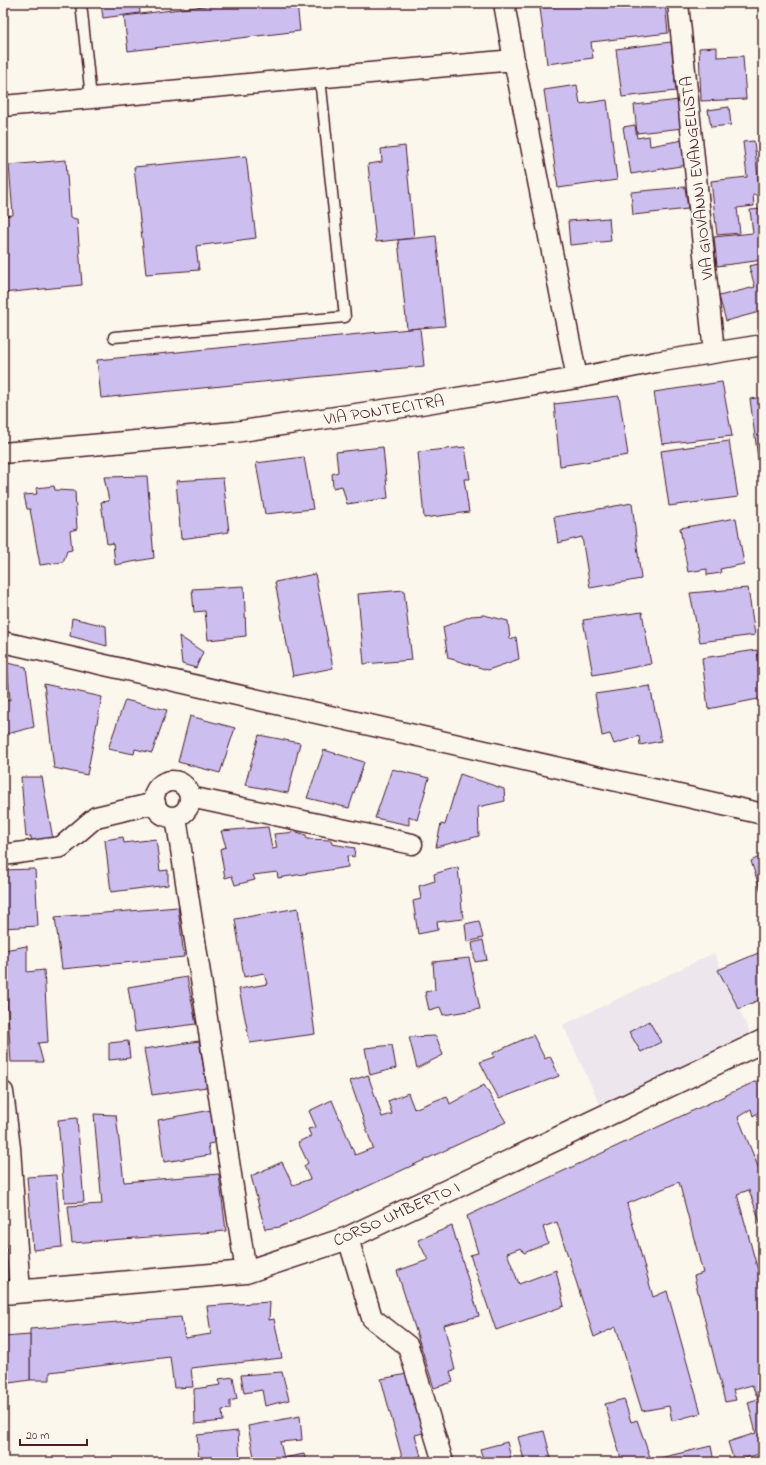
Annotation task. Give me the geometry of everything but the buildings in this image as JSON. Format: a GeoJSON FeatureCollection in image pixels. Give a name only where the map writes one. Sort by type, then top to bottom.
{"type":"FeatureCollection","features":[{"type":"Feature","properties":{"kind":"street"},"geometry":{"type":"LineString","coordinates":[[504,3],[577,378]]}},
{"type":"Feature","properties":{"kind":"street","name":"VIA GIOVANNI EVANGELISTA"},"geometry":{"type":"LineString","coordinates":[[678,3],[714,352]]}},
{"type":"Feature","properties":{"kind":"street"},"geometry":{"type":"LineString","coordinates":[[3,106],[514,60]]}},
{"type":"Feature","properties":{"kind":"street","name":"VIA PONTECITRA"},"geometry":{"type":"LineString","coordinates":[[3,452],[235,432],[403,407],[577,378],[636,365],[763,345]]}},
{"type":"Feature","properties":{"kind":"street"},"geometry":{"type":"LineString","coordinates":[[3,642],[763,814]]}},
{"type":"Feature","properties":{"kind":"street"},"geometry":{"type":"LineString","coordinates":[[170,782],[181,784],[188,792],[190,797],[188,807],[185,812],[176,817],[170,817],[160,813],[155,802],[156,791],[164,784],[170,782]]}},
{"type":"Feature","properties":{"kind":"street"},"geometry":{"type":"LineString","coordinates":[[190,797],[412,844]]}},
{"type":"Feature","properties":{"kind":"street"},"geometry":{"type":"LineString","coordinates":[[3,855],[61,847],[96,817],[155,802]]}},
{"type":"Feature","properties":{"kind":"street"},"geometry":{"type":"LineString","coordinates":[[176,817],[246,1272]]}},
{"type":"Feature","properties":{"kind":"street","name":"CORSO UMBERTO I"},"geometry":{"type":"LineString","coordinates":[[12,1293],[246,1272],[348,1238],[763,1041]]}},
{"type":"Feature","properties":{"kind":"street"},"geometry":{"type":"LineString","coordinates":[[3,1092],[12,1293]]}},
{"type":"Feature","properties":{"kind":"street"},"geometry":{"type":"LineString","coordinates":[[348,1238],[372,1318],[408,1346],[443,1462]]}},
{"type":"Feature","properties":{"kind":"lane"},"geometry":{"type":"LineString","coordinates":[[81,3],[91,98]]}},
{"type":"Feature","properties":{"kind":"lane"},"geometry":{"type":"LineString","coordinates":[[114,337],[345,317],[320,78]]}},
{"type":"Feature","properties":{"kind":"shaded area"},"geometry":{"type":"Polygon","coordinates":[[[714,953],[753,1040],[603,1111],[563,1025],[714,953]]]}}]}
